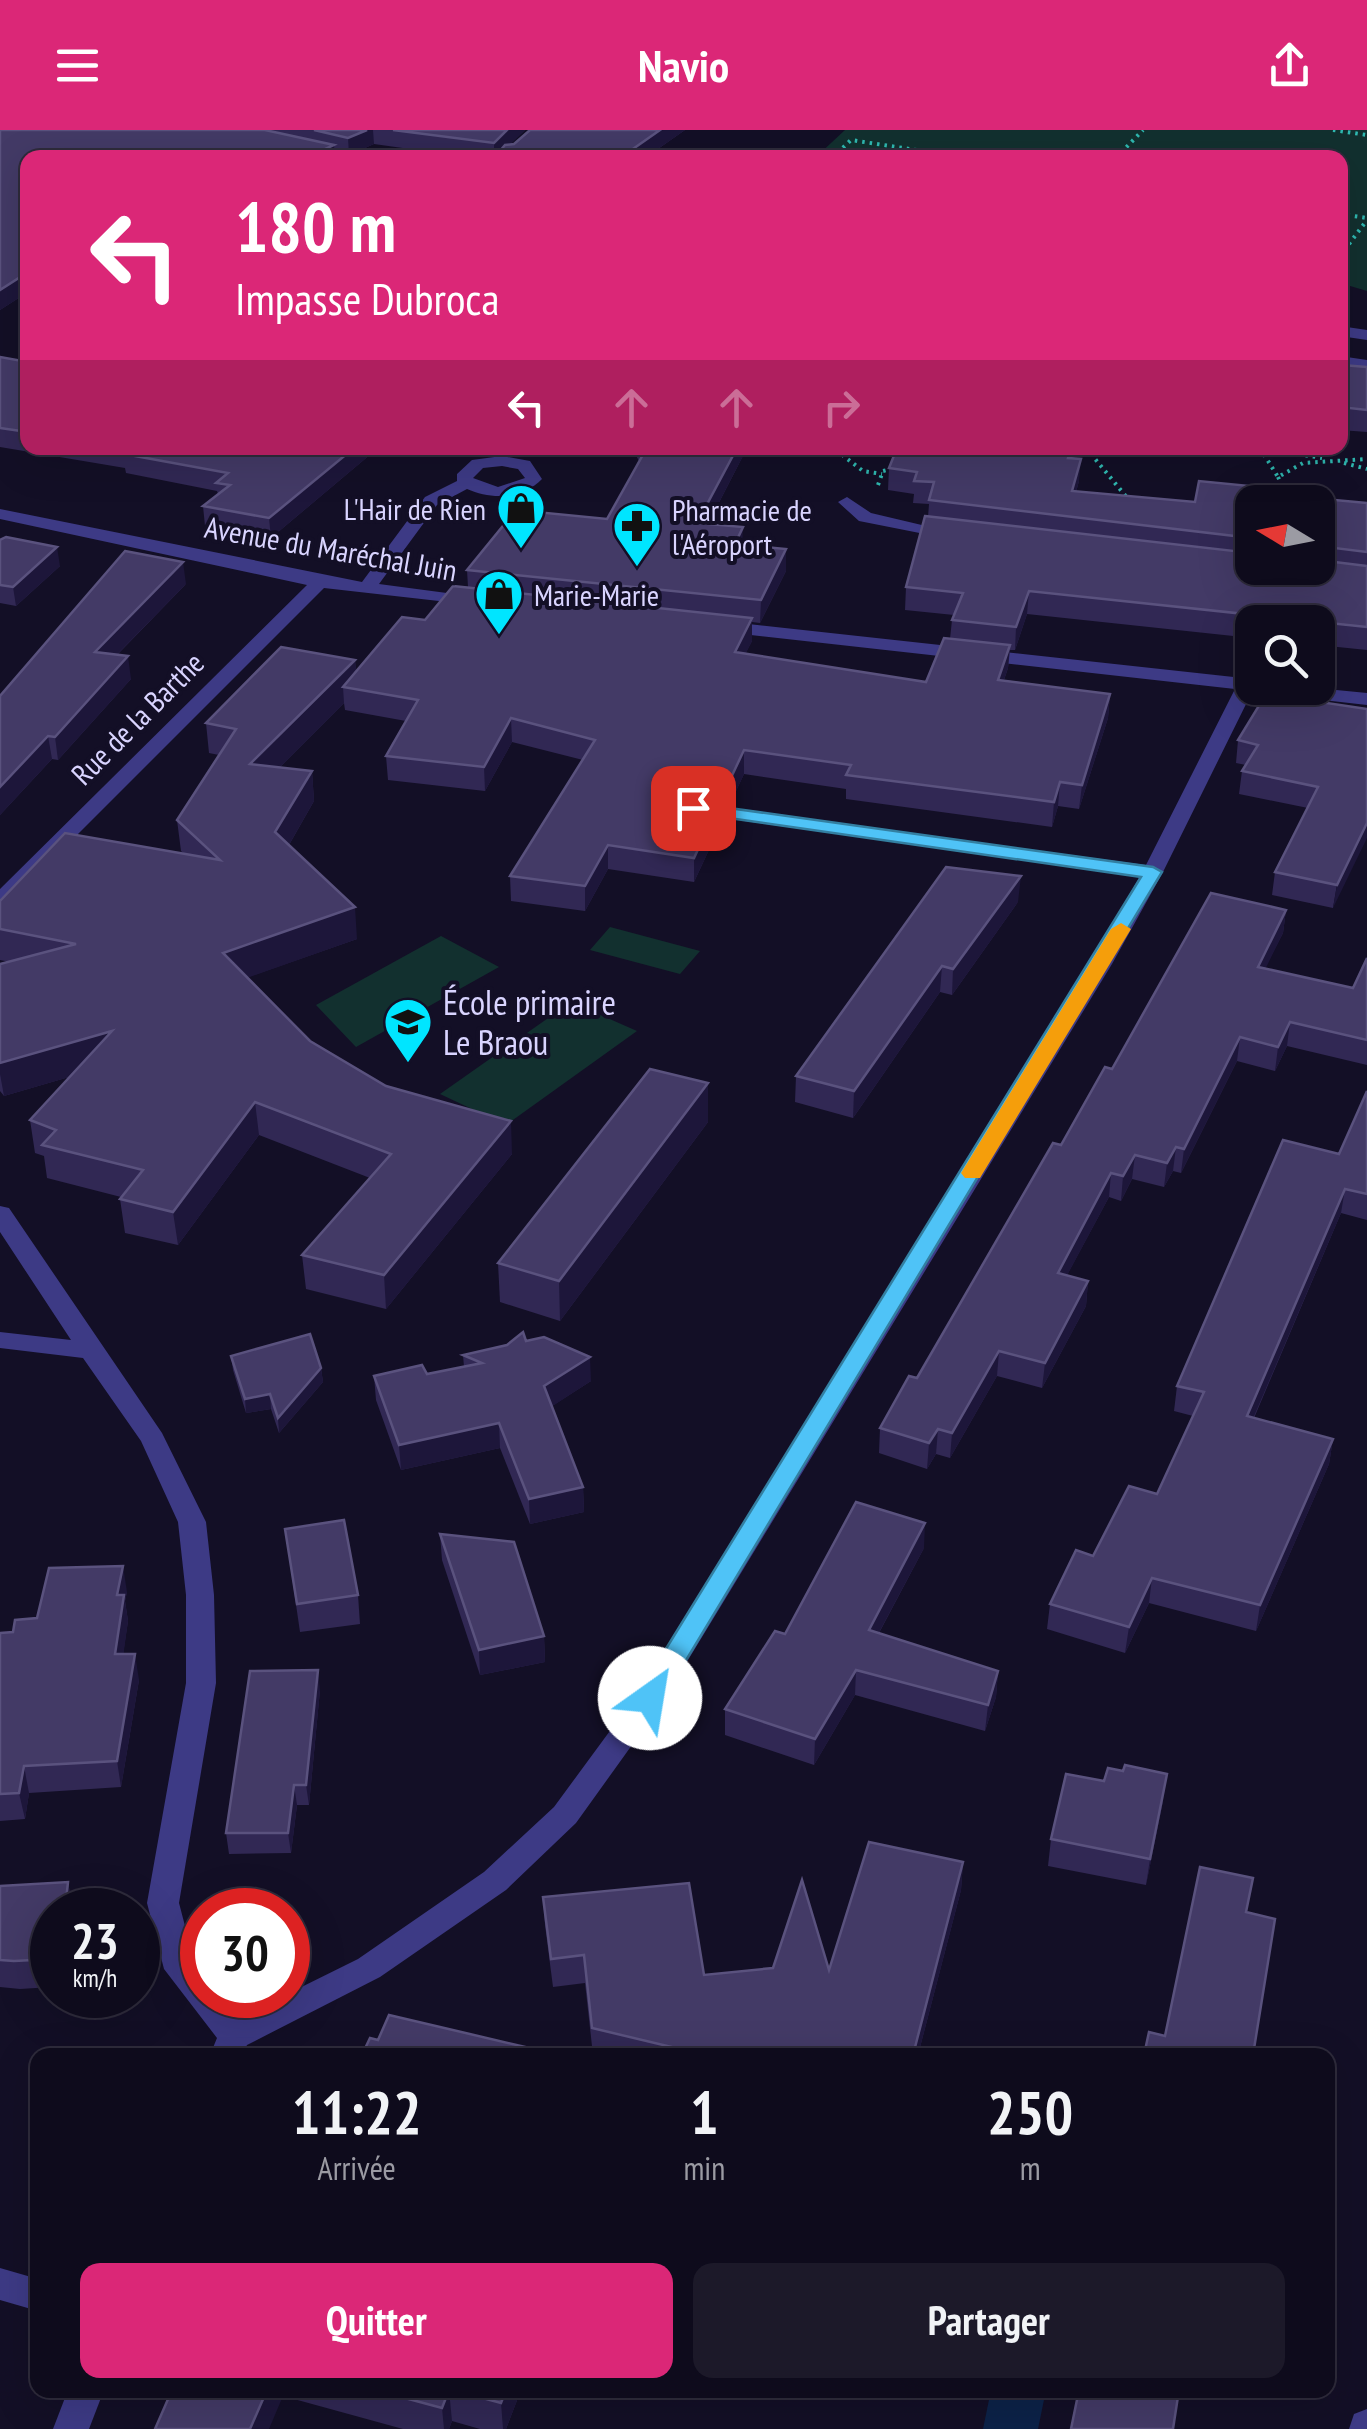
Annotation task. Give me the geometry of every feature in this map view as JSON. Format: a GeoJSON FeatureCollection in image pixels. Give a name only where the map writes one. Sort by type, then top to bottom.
{"type":"FeatureCollection","features":[{"type":"Feature","properties":{"kind":"street"},"geometry":{"type":"LineString","coordinates":[[366,590],[431,501],[466,483]]}},
{"type":"Feature","properties":{"kind":"street"},"geometry":{"type":"LineString","coordinates":[[848,502],[866,517],[974,538]]}},
{"type":"Feature","properties":{"kind":"street","name":"Avenue du Maréchal Juin"},"geometry":{"type":"LineString","coordinates":[[0,514],[320,582],[504,604]]}},
{"type":"Feature","properties":{"kind":"street","name":"Rue de la Barthe"},"geometry":{"type":"LineString","coordinates":[[0,900],[320,582]]}},
{"type":"Feature","properties":{"kind":"street"},"geometry":{"type":"LineString","coordinates":[[696,625],[1235,684]]}},
{"type":"Feature","properties":{"kind":"street"},"geometry":{"type":"LineString","coordinates":[[1335,695],[1367,699]]}},
{"type":"Feature","properties":{"kind":"street"},"geometry":{"type":"LineString","coordinates":[[0,1212],[153,1440],[192,1522],[200,1595],[202,1683],[162,1903],[180,1969],[230,2046],[369,1968],[495,1881],[565,1816],[650,1698],[1101,964],[1245,705]]}},
{"type":"Feature","properties":{"kind":"street"},"geometry":{"type":"LineString","coordinates":[[693,808],[1153,872]]}},
{"type":"Feature","properties":{"kind":"street"},"geometry":{"type":"LineString","coordinates":[[0,1340],[91,1352]]}},
{"type":"Feature","properties":{"kind":"street"},"geometry":{"type":"LineString","coordinates":[[0,2284],[30,2293]]}},
{"type":"Feature","properties":{"kind":"street"},"geometry":{"type":"LineString","coordinates":[[71,2429],[83,2398]]}},
{"type":"Feature","properties":{"kind":"path"},"geometry":{"type":"LineString","coordinates":[[1124,150],[1144,130]]}},
{"type":"Feature","properties":{"kind":"path"},"geometry":{"type":"LineString","coordinates":[[1333,130],[1367,135]]}},
{"type":"Feature","properties":{"kind":"path"},"geometry":{"type":"LineString","coordinates":[[840,150],[851,140],[916,150]]}},
{"type":"Feature","properties":{"kind":"path"},"geometry":{"type":"LineString","coordinates":[[1348,245],[1367,219]]}},
{"type":"Feature","properties":{"kind":"path"},"geometry":{"type":"LineString","coordinates":[[842,455],[864,471],[882,474],[900,466]]}},
{"type":"Feature","properties":{"kind":"path"},"geometry":{"type":"LineString","coordinates":[[1092,455],[1130,502]]}},
{"type":"Feature","properties":{"kind":"path"},"geometry":{"type":"LineString","coordinates":[[1264,455],[1282,485]]}},
{"type":"Feature","properties":{"kind":"path"},"geometry":{"type":"LineString","coordinates":[[1304,455],[1367,470]]}},
{"type":"Feature","properties":{"kind":"path"},"geometry":{"type":"LineString","coordinates":[[1278,477],[1303,463],[1367,459]]}},
{"type":"Feature","properties":{"kind":"path"},"geometry":{"type":"LineString","coordinates":[[866,517],[882,474]]}},
{"type":"Feature","properties":{"kind":"green space"},"geometry":{"type":"Polygon","coordinates":[[[845,130],[1367,130],[1367,291],[1348,285],[1348,150],[824,150],[845,130]]]}},
{"type":"Feature","properties":{"kind":"green space"},"geometry":{"type":"Polygon","coordinates":[[[610,927],[700,951],[680,974],[590,950],[610,927]]]}},
{"type":"Feature","properties":{"kind":"green space"},"geometry":{"type":"Polygon","coordinates":[[[441,936],[499,967],[356,1047],[316,1005],[441,936]]]}},
{"type":"Feature","properties":{"kind":"green space"},"geometry":{"type":"Polygon","coordinates":[[[571,1002],[637,1031],[506,1125],[440,1094],[571,1002]]]}},
{"type":"Feature","properties":{"kind":"water"},"geometry":{"type":"Polygon","coordinates":[[[989,2398],[1044,2398],[1038,2429],[983,2429],[989,2398]]]}},
{"type":"Feature","properties":{"kind":"building"},"geometry":{"type":"Polygon","coordinates":[[[0,130],[265,130],[334,145],[323,150],[20,150],[20,277],[0,290],[0,130]]]}},
{"type":"Feature","properties":{"kind":"building"},"geometry":{"type":"Polygon","coordinates":[[[314,130],[367,130],[348,138],[314,130]]]}},
{"type":"Feature","properties":{"kind":"building"},"geometry":{"type":"Polygon","coordinates":[[[393,130],[507,130],[494,143],[393,130]]]}},
{"type":"Feature","properties":{"kind":"building"},"geometry":{"type":"Polygon","coordinates":[[[530,130],[660,130],[631,150],[501,150],[530,130]]]}},
{"type":"Feature","properties":{"kind":"building"},"geometry":{"type":"Polygon","coordinates":[[[0,357],[20,361],[20,431],[0,428],[0,357]]]}},
{"type":"Feature","properties":{"kind":"building"},"geometry":{"type":"Polygon","coordinates":[[[1348,365],[1367,367],[1367,410],[1348,408],[1348,365]]]}},
{"type":"Feature","properties":{"kind":"building"},"geometry":{"type":"Polygon","coordinates":[[[129,455],[346,455],[269,518],[203,506],[230,485],[216,483],[228,473],[129,455]]]}},
{"type":"Feature","properties":{"kind":"building"},"geometry":{"type":"Polygon","coordinates":[[[643,455],[733,455],[697,523],[743,527],[735,544],[786,549],[761,600],[467,570],[516,510],[607,519],[643,455]]]}},
{"type":"Feature","properties":{"kind":"building"},"geometry":{"type":"Polygon","coordinates":[[[894,455],[1069,455],[1068,458],[1081,459],[1072,491],[1195,502],[1199,481],[1240,485],[1235,485],[1235,536],[929,500],[934,482],[914,481],[917,472],[889,468],[894,455]]]}},
{"type":"Feature","properties":{"kind":"building"},"geometry":{"type":"Polygon","coordinates":[[[1335,500],[1367,503],[1367,552],[1335,548],[1335,500]]]}},
{"type":"Feature","properties":{"kind":"building"},"geometry":{"type":"Polygon","coordinates":[[[925,516],[1235,551],[1235,585],[1335,585],[1335,562],[1367,566],[1367,627],[1335,624],[1335,605],[1235,605],[1235,613],[1029,591],[1016,627],[952,620],[963,593],[906,587],[925,516]]]}},
{"type":"Feature","properties":{"kind":"building"},"geometry":{"type":"Polygon","coordinates":[[[6,537],[57,547],[13,587],[0,585],[0,540],[6,537]]]}},
{"type":"Feature","properties":{"kind":"building"},"geometry":{"type":"Polygon","coordinates":[[[125,551],[183,562],[95,652],[128,656],[55,737],[48,736],[0,787],[0,696],[125,551]]]}},
{"type":"Feature","properties":{"kind":"building"},"geometry":{"type":"Polygon","coordinates":[[[453,586],[752,618],[735,652],[926,682],[944,638],[1010,645],[998,680],[1110,694],[1082,785],[1060,782],[1054,802],[846,775],[851,765],[744,750],[729,782],[687,776],[680,782],[691,793],[722,798],[694,858],[608,845],[585,886],[510,876],[595,740],[511,718],[484,767],[386,756],[418,700],[343,687],[402,617],[425,620],[453,586]]]}},
{"type":"Feature","properties":{"kind":"building"},"geometry":{"type":"Polygon","coordinates":[[[281,647],[355,660],[250,764],[312,771],[275,832],[355,907],[223,953],[310,1041],[386,1086],[511,1121],[384,1275],[302,1255],[391,1154],[255,1102],[173,1212],[120,1199],[143,1170],[42,1145],[56,1130],[30,1120],[112,1031],[0,1063],[0,964],[76,944],[0,929],[0,901],[65,833],[220,860],[177,820],[236,729],[206,723],[281,647]]]}},
{"type":"Feature","properties":{"kind":"building"},"geometry":{"type":"Polygon","coordinates":[[[1335,704],[1367,709],[1367,823],[1337,885],[1275,872],[1318,787],[1242,771],[1258,745],[1238,740],[1259,705],[1335,704]]]}},
{"type":"Feature","properties":{"kind":"building"},"geometry":{"type":"Polygon","coordinates":[[[946,867],[1021,876],[953,969],[942,966],[854,1091],[796,1076],[946,867]]]}},
{"type":"Feature","properties":{"kind":"building"},"geometry":{"type":"Polygon","coordinates":[[[1211,893],[1286,910],[1258,967],[1353,988],[1367,958],[1367,1040],[1290,1022],[1278,1047],[1240,1037],[1184,1149],[1176,1147],[1167,1163],[1135,1155],[1123,1176],[1111,1173],[1058,1273],[1088,1281],[1045,1363],[999,1351],[952,1433],[938,1429],[929,1443],[880,1428],[909,1376],[917,1378],[1053,1143],[1061,1145],[1105,1067],[1112,1069],[1211,893]]]}},
{"type":"Feature","properties":{"kind":"building"},"geometry":{"type":"Polygon","coordinates":[[[650,1069],[708,1083],[559,1281],[498,1263],[650,1069]]]}},
{"type":"Feature","properties":{"kind":"building"},"geometry":{"type":"Polygon","coordinates":[[[1367,1091],[1367,1194],[1345,1189],[1247,1416],[1333,1439],[1260,1605],[1152,1578],[1129,1627],[1050,1604],[1076,1550],[1093,1556],[1129,1486],[1157,1494],[1204,1392],[1177,1386],[1283,1140],[1339,1154],[1367,1091]]]}},
{"type":"Feature","properties":{"kind":"building"},"geometry":{"type":"Polygon","coordinates":[[[523,1332],[526,1341],[544,1337],[590,1357],[544,1386],[583,1487],[529,1499],[499,1423],[399,1445],[374,1376],[422,1365],[427,1374],[482,1363],[463,1355],[507,1345],[523,1332]]]}},
{"type":"Feature","properties":{"kind":"building"},"geometry":{"type":"Polygon","coordinates":[[[310,1334],[321,1368],[278,1418],[270,1394],[245,1399],[231,1356],[310,1334]]]}},
{"type":"Feature","properties":{"kind":"building"},"geometry":{"type":"Polygon","coordinates":[[[856,1502],[925,1523],[869,1630],[998,1671],[988,1705],[856,1670],[815,1739],[725,1709],[775,1631],[785,1634],[856,1502]]]}},
{"type":"Feature","properties":{"kind":"building"},"geometry":{"type":"Polygon","coordinates":[[[344,1520],[358,1595],[297,1604],[285,1529],[344,1520]]]}},
{"type":"Feature","properties":{"kind":"building"},"geometry":{"type":"Polygon","coordinates":[[[440,1534],[514,1542],[544,1636],[479,1650],[440,1534]]]}},
{"type":"Feature","properties":{"kind":"building"},"geometry":{"type":"Polygon","coordinates":[[[123,1566],[117,1595],[124,1595],[115,1654],[135,1654],[117,1761],[24,1766],[19,1793],[0,1794],[0,1633],[13,1632],[15,1620],[37,1618],[49,1568],[123,1566]]]}},
{"type":"Feature","properties":{"kind":"building"},"geometry":{"type":"Polygon","coordinates":[[[318,1670],[306,1785],[294,1785],[288,1833],[226,1833],[250,1671],[318,1670]]]}},
{"type":"Feature","properties":{"kind":"building"},"geometry":{"type":"Polygon","coordinates":[[[1125,1765],[1167,1774],[1150,1859],[1051,1839],[1066,1774],[1104,1781],[1108,1768],[1123,1771],[1125,1765]]]}},
{"type":"Feature","properties":{"kind":"building"},"geometry":{"type":"Polygon","coordinates":[[[869,1842],[963,1862],[915,2048],[676,2048],[592,2028],[584,1955],[551,1959],[543,1897],[689,1883],[704,1975],[773,1968],[802,1880],[829,1970],[869,1842]]]}},
{"type":"Feature","properties":{"kind":"building"},"geometry":{"type":"Polygon","coordinates":[[[1200,1867],[1253,1878],[1246,1912],[1275,1919],[1254,2048],[1146,2048],[1149,2032],[1165,2036],[1200,1867]]]}},
{"type":"Feature","properties":{"kind":"building"},"geometry":{"type":"Polygon","coordinates":[[[68,1882],[67,1888],[30,1888],[30,1960],[0,1960],[0,1886],[68,1882]]]}},
{"type":"Feature","properties":{"kind":"building"},"geometry":{"type":"Polygon","coordinates":[[[389,2015],[529,2048],[365,2048],[370,2038],[378,2040],[389,2015]]]}},
{"type":"Feature","properties":{"kind":"building"},"geometry":{"type":"Polygon","coordinates":[[[169,2398],[264,2398],[250,2429],[155,2429],[169,2398]]]}},
{"type":"Feature","properties":{"kind":"building"},"geometry":{"type":"Polygon","coordinates":[[[405,2398],[446,2398],[442,2408],[405,2398]]]}},
{"type":"Feature","properties":{"kind":"building"},"geometry":{"type":"Polygon","coordinates":[[[1077,2398],[1178,2398],[1173,2429],[1071,2429],[1077,2398]]]}},
{"type":"Feature","properties":{"kind":"slow traffic"},"geometry":{"type":"LineString","coordinates":[[972,1173],[1121,929]]}},
{"type":"Feature","properties":{"kind":"place","name":"L'Hair de Rien"},"geometry":{"type":"Point","coordinates":[521,550]}},
{"type":"Feature","properties":{"kind":"place","name":"Pharmacie de l'Aéroport"},"geometry":{"type":"Point","coordinates":[637,568]}},
{"type":"Feature","properties":{"kind":"place","name":"Marie-Marie"},"geometry":{"type":"Point","coordinates":[499,636]}},
{"type":"Feature","properties":{"kind":"place","name":"École primaire Le Braou"},"geometry":{"type":"Point","coordinates":[408,1064]}},
{"type":"Feature","properties":{"kind":"route"},"geometry":{"type":"LineString","coordinates":[[650,1698],[1101,964],[1153,872],[693,808]]}}]}
